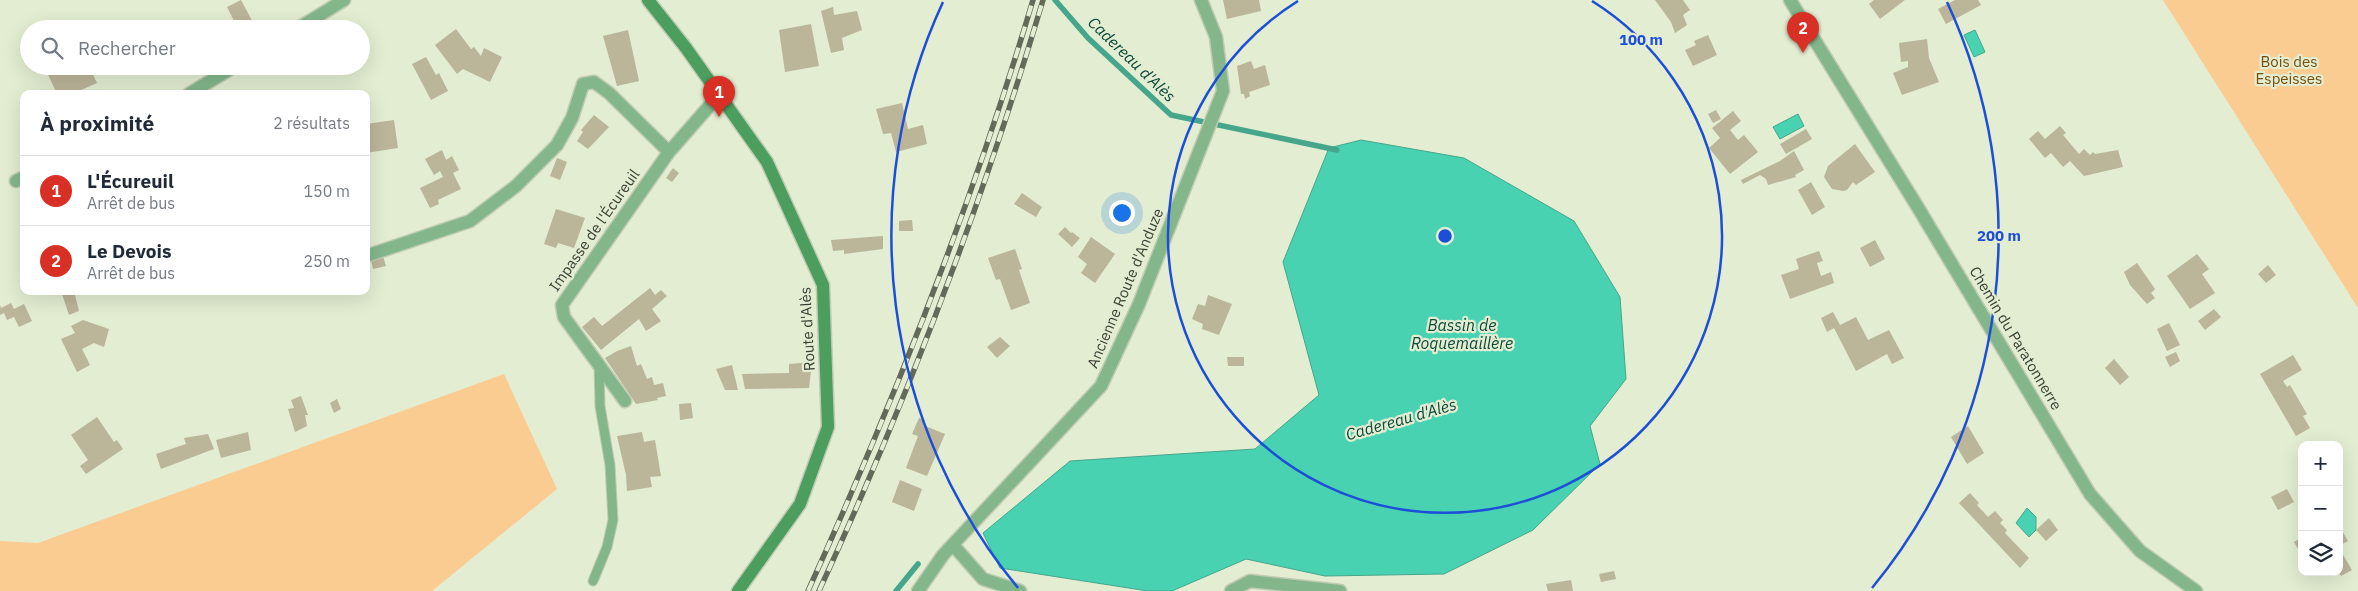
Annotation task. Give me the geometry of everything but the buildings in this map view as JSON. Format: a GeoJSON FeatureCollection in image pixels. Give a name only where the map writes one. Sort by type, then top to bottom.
{"type":"FeatureCollection","features":[{"type":"Feature","properties":{"kind":"main road","name":"Route d'Alès"},"geometry":{"type":"LineString","coordinates":[[648,0],[767,162],[823,285],[828,427],[800,504],[738,591]]}},
{"type":"Feature","properties":{"kind":"street"},"geometry":{"type":"LineString","coordinates":[[312,20],[344,0]]}},
{"type":"Feature","properties":{"kind":"street","name":"Ancienne Route d'Anduze"},"geometry":{"type":"LineString","coordinates":[[918,591],[953,545],[1101,386],[1139,304],[1196,156],[1224,91],[1216,36],[1201,0]]}},
{"type":"Feature","properties":{"kind":"street","name":"Chemin du Paratonnerre"},"geometry":{"type":"LineString","coordinates":[[1790,0],[1918,206],[2090,494],[2140,551],[2196,591]]}},
{"type":"Feature","properties":{"kind":"street"},"geometry":{"type":"LineString","coordinates":[[195,90],[220,75]]}},
{"type":"Feature","properties":{"kind":"street"},"geometry":{"type":"LineString","coordinates":[[370,255],[470,221],[516,186],[557,145],[572,118],[583,84],[594,82],[610,93],[669,152]]}},
{"type":"Feature","properties":{"kind":"street","name":"Impasse de l'Écureuil"},"geometry":{"type":"LineString","coordinates":[[625,401],[564,317],[562,305],[669,152],[719,95]]}},
{"type":"Feature","properties":{"kind":"street"},"geometry":{"type":"LineString","coordinates":[[953,545],[983,579],[1020,591]]}},
{"type":"Feature","properties":{"kind":"street"},"geometry":{"type":"LineString","coordinates":[[1231,591],[1250,581],[1340,591]]}},
{"type":"Feature","properties":{"kind":"lane"},"geometry":{"type":"LineString","coordinates":[[594,581],[607,547],[612,520],[610,465],[600,406],[599,366]]}},
{"type":"Feature","properties":{"kind":"green space","name":"Bois des Espeisses"},"geometry":{"type":"Polygon","coordinates":[[[2163,0],[2358,0],[2358,308],[2163,0]]]}},
{"type":"Feature","properties":{"kind":"green space"},"geometry":{"type":"Polygon","coordinates":[[[504,374],[557,489],[432,591],[0,591],[0,541],[38,543],[504,374]]]}},
{"type":"Feature","properties":{"kind":"water"},"geometry":{"type":"Polygon","coordinates":[[[1975,30],[1985,52],[1974,57],[1964,35],[1975,30]]]}},
{"type":"Feature","properties":{"kind":"water"},"geometry":{"type":"Polygon","coordinates":[[[1798,114],[1804,126],[1780,139],[1773,127],[1798,114]]]}},
{"type":"Feature","properties":{"kind":"water","name":"Bassin de Roquemaillère"},"geometry":{"type":"Polygon","coordinates":[[[1361,140],[1464,158],[1574,221],[1620,297],[1626,379],[1590,426],[1600,464],[1533,530],[1444,574],[1325,576],[1246,559],[1172,591],[1148,591],[1000,568],[983,533],[1070,461],[1255,449],[1319,395],[1283,262],[1329,148],[1361,140]]]}},
{"type":"Feature","properties":{"kind":"water"},"geometry":{"type":"Polygon","coordinates":[[[2027,508],[2036,517],[2036,530],[2029,537],[2016,523],[2027,508]]]}},
{"type":"Feature","properties":{"kind":"waterway","name":"Cadereau d'Alès"},"geometry":{"type":"LineString","coordinates":[[1055,0],[1088,38],[1171,115],[1337,150]]}},
{"type":"Feature","properties":{"kind":"waterway","name":"Cadereau d'Alès"},"geometry":{"type":"LineString","coordinates":[[896,591],[918,564]]}},
{"type":"Feature","properties":{"kind":"railway"},"geometry":{"type":"LineString","coordinates":[[808,591],[902,373],[931,299],[985,151],[1033,0]]}},
{"type":"Feature","properties":{"kind":"railway"},"geometry":{"type":"LineString","coordinates":[[819,591],[883,446],[941,300],[995,151],[1043,0]]}},
{"type":"Feature","properties":{"kind":"place","name":"Le Devois"},"geometry":{"type":"Point","coordinates":[1803,53]}},
{"type":"Feature","properties":{"kind":"place","name":"L'Écureuil"},"geometry":{"type":"Point","coordinates":[719,117]}}]}
